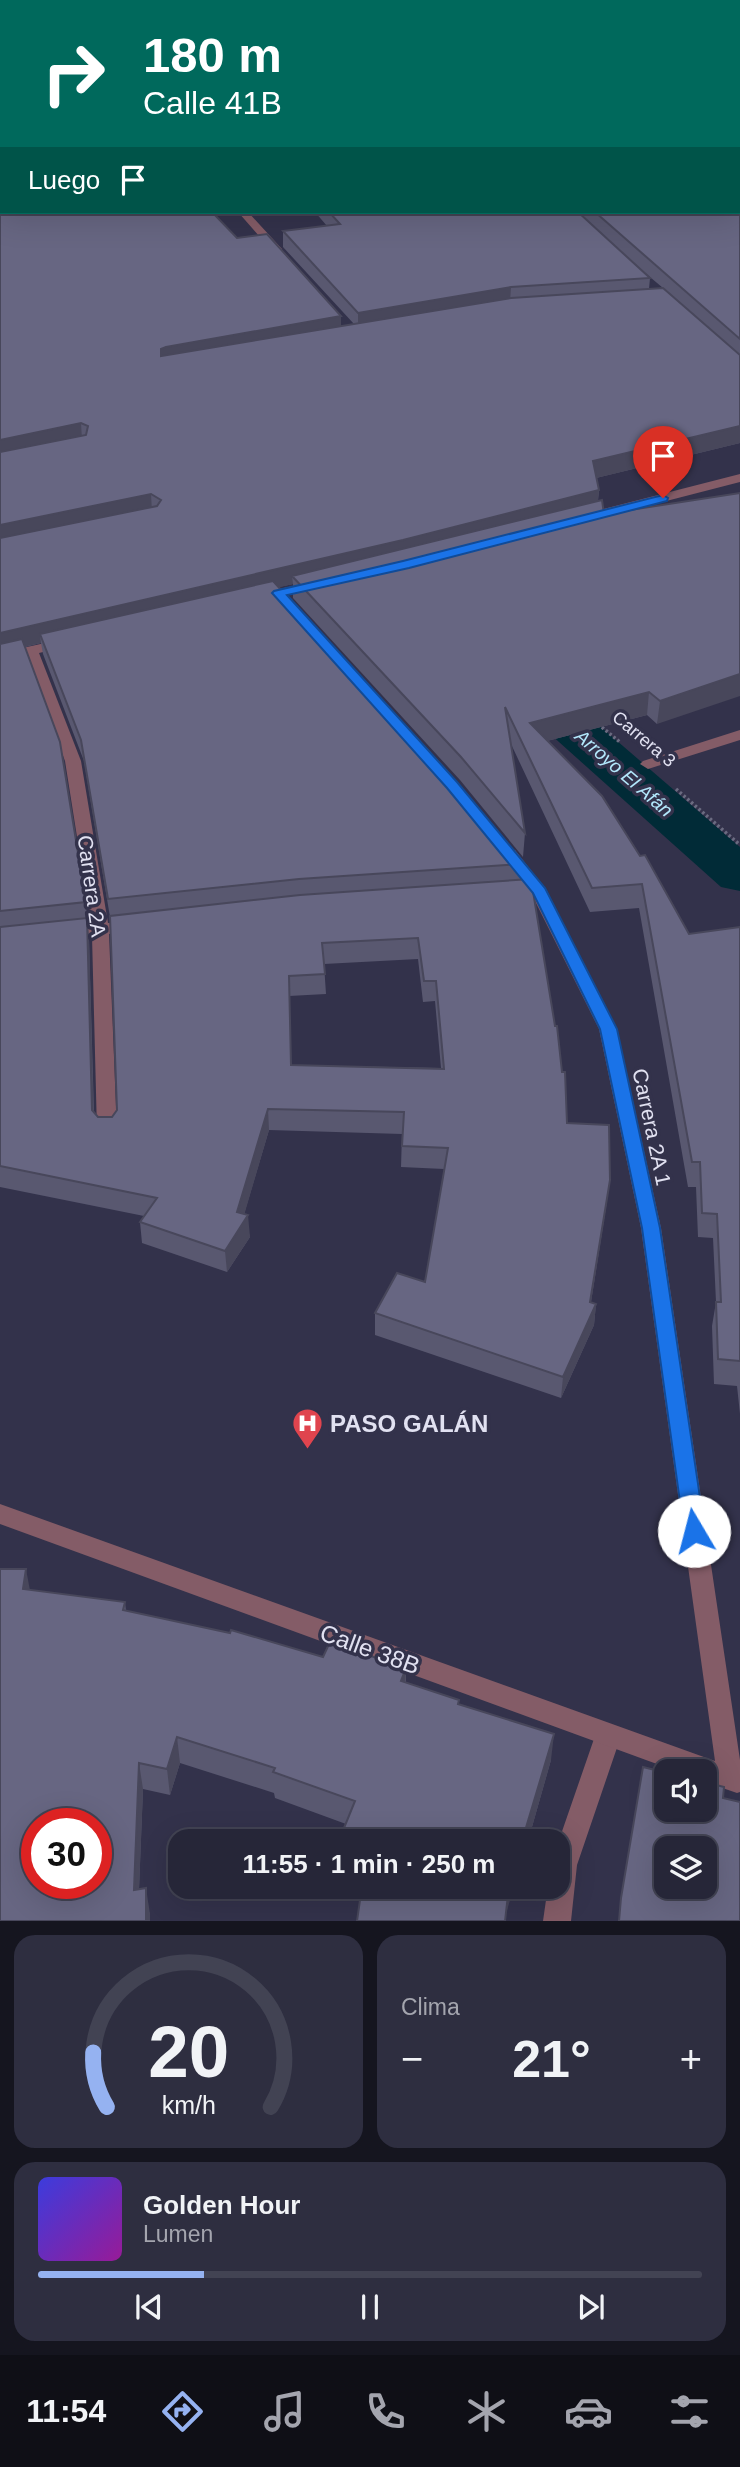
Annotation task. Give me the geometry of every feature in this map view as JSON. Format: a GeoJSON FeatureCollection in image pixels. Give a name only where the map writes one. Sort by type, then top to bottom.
{"type":"FeatureCollection","features":[{"type":"Feature","properties":{"kind":"street"},"geometry":{"type":"LineString","coordinates":[[245,214],[286,260]]}},
{"type":"Feature","properties":{"kind":"street"},"geometry":{"type":"LineString","coordinates":[[565,523],[740,478]]}},
{"type":"Feature","properties":{"kind":"street"},"geometry":{"type":"LineString","coordinates":[[246,601],[328,582]]}},
{"type":"Feature","properties":{"kind":"street"},"geometry":{"type":"LineString","coordinates":[[278,593],[298,614]]}},
{"type":"Feature","properties":{"kind":"street"},"geometry":{"type":"LineString","coordinates":[[0,657],[72,641]]}},
{"type":"Feature","properties":{"kind":"street","name":"Carrera 2A"},"geometry":{"type":"LineString","coordinates":[[31,650],[72,761],[100,929],[107,1130]]}},
{"type":"Feature","properties":{"kind":"street"},"geometry":{"type":"LineString","coordinates":[[648,764],[740,735]]}},
{"type":"Feature","properties":{"kind":"street","name":"Carrera 2A 1"},"geometry":{"type":"LineString","coordinates":[[496,838],[540,891],[608,1029],[651,1228],[735,1781]]}},
{"type":"Feature","properties":{"kind":"street"},"geometry":{"type":"LineString","coordinates":[[513,893],[540,891]]}},
{"type":"Feature","properties":{"kind":"street"},"geometry":{"type":"LineString","coordinates":[[50,934],[153,923]]}},
{"type":"Feature","properties":{"kind":"street","name":"Calle 38B"},"geometry":{"type":"LineString","coordinates":[[0,1514],[735,1781]]}},
{"type":"Feature","properties":{"kind":"street"},"geometry":{"type":"LineString","coordinates":[[557,1921],[564,1865],[608,1736]]}},
{"type":"Feature","properties":{"kind":"path","name":"Carrera 3"},"geometry":{"type":"LineString","coordinates":[[595,721],[740,845]]}},
{"type":"Feature","properties":{"kind":"building"},"geometry":{"type":"Polygon","coordinates":[[[0,214],[214,214],[237,238],[267,234],[341,316],[166,347],[161,349],[161,356],[511,298],[663,288],[740,355],[740,426],[593,461],[599,490],[403,540],[0,633],[0,538],[157,506],[161,500],[151,494],[0,525],[0,452],[86,435],[88,426],[81,423],[0,440],[0,214]]]}},
{"type":"Feature","properties":{"kind":"building"},"geometry":{"type":"Polygon","coordinates":[[[331,214],[580,214],[650,278],[511,287],[358,313],[283,231],[340,224],[331,214]]]}},
{"type":"Feature","properties":{"kind":"building"},"geometry":{"type":"Polygon","coordinates":[[[597,214],[740,214],[740,339],[597,214]]]}},
{"type":"Feature","properties":{"kind":"building"},"geometry":{"type":"Polygon","coordinates":[[[740,493],[740,674],[660,701],[649,692],[530,723],[602,796],[640,856],[645,855],[689,934],[740,927],[740,1361],[718,1359],[716,1302],[721,1302],[717,1214],[702,1213],[700,1162],[692,1162],[642,884],[592,888],[505,707],[525,833],[461,757],[292,576],[602,500],[604,514],[740,493]]]}},
{"type":"Feature","properties":{"kind":"building"},"geometry":{"type":"Polygon","coordinates":[[[273,581],[445,769],[523,864],[299,879],[108,899],[81,740],[40,634],[273,581]]]}},
{"type":"Feature","properties":{"kind":"building"},"geometry":{"type":"Polygon","coordinates":[[[22,639],[60,742],[86,902],[0,911],[0,644],[22,639]]]}},
{"type":"Feature","properties":{"kind":"building"},"geometry":{"type":"Polygon","coordinates":[[[531,879],[557,1026],[562,1072],[565,1072],[567,1123],[609,1125],[610,1180],[590,1302],[596,1304],[563,1377],[375,1313],[397,1273],[425,1282],[448,1148],[402,1146],[404,1112],[268,1109],[237,1212],[248,1215],[225,1251],[140,1222],[157,1198],[0,1166],[0,927],[87,918],[92,1110],[98,1117],[112,1117],[117,1110],[110,916],[300,895],[531,879]],[[418,938],[322,943],[325,974],[289,976],[291,1065],[444,1069],[436,981],[424,981],[418,938]]]}},
{"type":"Feature","properties":{"kind":"building"},"geometry":{"type":"Polygon","coordinates":[[[0,1569],[26,1569],[23,1589],[125,1602],[123,1610],[230,1633],[231,1630],[323,1657],[330,1642],[406,1668],[401,1681],[459,1700],[458,1704],[554,1734],[526,1829],[347,1829],[344,1828],[355,1801],[273,1772],[275,1768],[177,1737],[167,1769],[139,1763],[134,1890],[146,1888],[146,1921],[0,1921],[0,1569]]]}},
{"type":"Feature","properties":{"kind":"building"},"geometry":{"type":"Polygon","coordinates":[[[643,1767],[654,1770],[654,1822],[717,1822],[717,1785],[724,1787],[723,1798],[740,1802],[740,1921],[619,1921],[643,1767]]]}},
{"type":"Feature","properties":{"kind":"building"},"geometry":{"type":"Polygon","coordinates":[[[360,1899],[508,1899],[505,1921],[357,1921],[360,1899]]]}},
{"type":"Feature","properties":{"kind":"waterway","name":"Arroyo El Afán"},"geometry":{"type":"LineString","coordinates":[[519,681],[740,875]]}},
{"type":"Feature","properties":{"kind":"place","name":"PASO GALÁN"},"geometry":{"type":"Point","coordinates":[307,1450]}},
{"type":"Feature","properties":{"kind":"route"},"geometry":{"type":"LineString","coordinates":[[663,498],[404,565],[278,593],[346,664],[540,891],[608,1029],[651,1228],[694,1531]]}}]}
